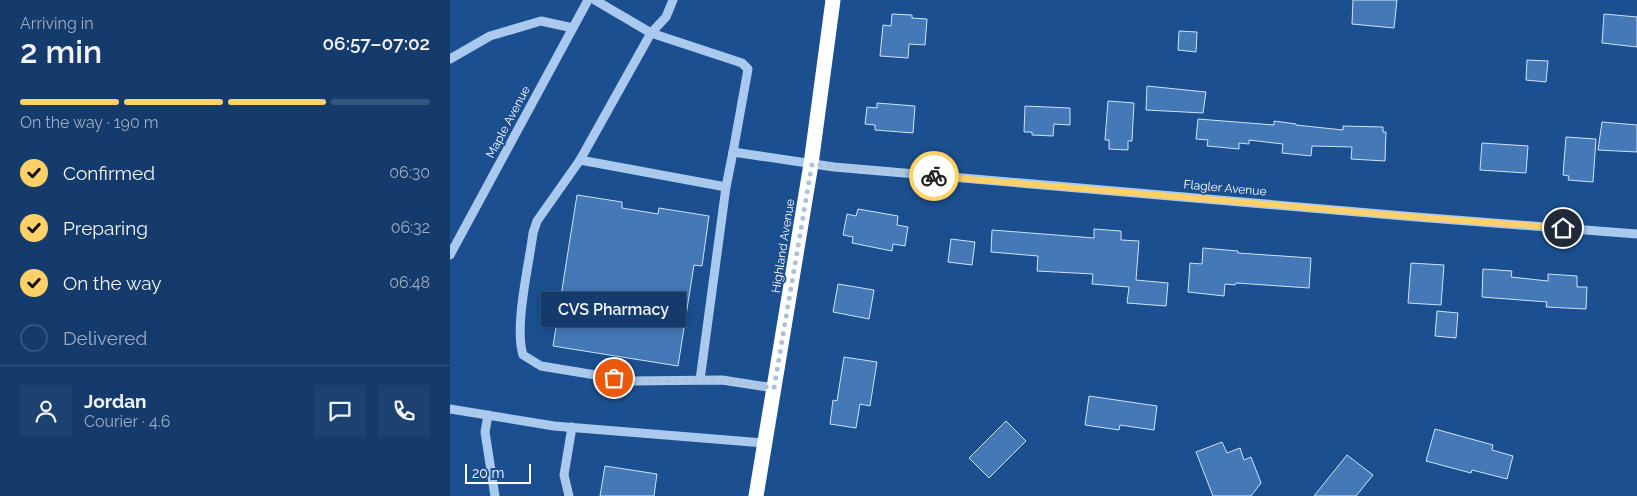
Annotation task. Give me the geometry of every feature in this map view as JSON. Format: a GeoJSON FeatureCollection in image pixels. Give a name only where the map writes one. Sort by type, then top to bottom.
{"type":"FeatureCollection","features":[{"type":"Feature","properties":{"kind":"highway","name":"Highland Avenue"},"geometry":{"type":"LineString","coordinates":[[756,496],[812,164],[833,0]]}},
{"type":"Feature","properties":{"kind":"street","name":"Maple Avenue"},"geometry":{"type":"LineString","coordinates":[[450,255],[588,0]]}},
{"type":"Feature","properties":{"kind":"street"},"geometry":{"type":"LineString","coordinates":[[595,0],[650,33],[731,57],[748,69],[726,187],[700,380]]}},
{"type":"Feature","properties":{"kind":"street"},"geometry":{"type":"LineString","coordinates":[[673,0],[666,17],[650,33],[580,160],[537,221],[533,233],[519,344],[523,354],[541,366],[632,381],[722,380],[774,388]]}},
{"type":"Feature","properties":{"kind":"street"},"geometry":{"type":"LineString","coordinates":[[450,59],[490,36],[541,21],[573,28]]}},
{"type":"Feature","properties":{"kind":"street","name":"Flagler Avenue"},"geometry":{"type":"LineString","coordinates":[[732,152],[812,164],[1416,217],[1637,234]]}},
{"type":"Feature","properties":{"kind":"street"},"geometry":{"type":"LineString","coordinates":[[580,160],[726,187]]}},
{"type":"Feature","properties":{"kind":"street"},"geometry":{"type":"LineString","coordinates":[[450,409],[572,427],[765,443]]}},
{"type":"Feature","properties":{"kind":"street"},"geometry":{"type":"LineString","coordinates":[[488,415],[485,432],[495,496]]}},
{"type":"Feature","properties":{"kind":"street"},"geometry":{"type":"LineString","coordinates":[[568,496],[564,475],[572,427]]}},
{"type":"Feature","properties":{"kind":"building"},"geometry":{"type":"Polygon","coordinates":[[[1353,0],[1397,0],[1394,28],[1352,24],[1353,0]]]}},
{"type":"Feature","properties":{"kind":"building"},"geometry":{"type":"Polygon","coordinates":[[[892,14],[912,15],[912,18],[927,19],[925,45],[909,44],[908,58],[880,56],[883,25],[891,26],[892,14]]]}},
{"type":"Feature","properties":{"kind":"building"},"geometry":{"type":"Polygon","coordinates":[[[1604,14],[1637,17],[1637,47],[1602,43],[1604,14]]]}},
{"type":"Feature","properties":{"kind":"building"},"geometry":{"type":"Polygon","coordinates":[[[1179,31],[1197,32],[1196,52],[1178,50],[1179,31]]]}},
{"type":"Feature","properties":{"kind":"building"},"geometry":{"type":"Polygon","coordinates":[[[1527,60],[1548,61],[1546,82],[1526,80],[1527,60]]]}},
{"type":"Feature","properties":{"kind":"building"},"geometry":{"type":"Polygon","coordinates":[[[1147,86],[1206,92],[1203,113],[1146,110],[1147,86]]]}},
{"type":"Feature","properties":{"kind":"building"},"geometry":{"type":"Polygon","coordinates":[[[1108,101],[1134,103],[1132,141],[1128,141],[1128,150],[1109,149],[1109,140],[1105,140],[1108,101]]]}},
{"type":"Feature","properties":{"kind":"building"},"geometry":{"type":"Polygon","coordinates":[[[877,103],[915,106],[913,133],[875,130],[875,125],[865,124],[867,107],[877,108],[877,103]]]}},
{"type":"Feature","properties":{"kind":"building"},"geometry":{"type":"Polygon","coordinates":[[[1025,106],[1070,108],[1070,125],[1054,124],[1053,136],[1032,135],[1032,132],[1024,132],[1025,106]]]}},
{"type":"Feature","properties":{"kind":"building"},"geometry":{"type":"Polygon","coordinates":[[[1198,119],[1274,125],[1274,121],[1343,130],[1343,126],[1383,127],[1383,132],[1386,132],[1385,161],[1351,159],[1352,147],[1312,146],[1311,156],[1282,153],[1283,144],[1249,140],[1249,144],[1239,143],[1239,149],[1207,146],[1208,140],[1196,139],[1198,119]]]}},
{"type":"Feature","properties":{"kind":"building"},"geometry":{"type":"Polygon","coordinates":[[[1602,122],[1637,125],[1637,152],[1598,150],[1602,122]]]}},
{"type":"Feature","properties":{"kind":"building"},"geometry":{"type":"Polygon","coordinates":[[[1566,137],[1596,139],[1593,182],[1568,180],[1569,176],[1563,175],[1566,137]]]}},
{"type":"Feature","properties":{"kind":"building"},"geometry":{"type":"Polygon","coordinates":[[[1482,143],[1528,146],[1526,173],[1480,170],[1482,143]]]}},
{"type":"Feature","properties":{"kind":"building"},"geometry":{"type":"Polygon","coordinates":[[[577,195],[622,202],[622,208],[658,214],[659,208],[709,216],[702,266],[694,265],[678,366],[553,346],[577,195]]]}},
{"type":"Feature","properties":{"kind":"building"},"geometry":{"type":"Polygon","coordinates":[[[858,209],[898,216],[897,225],[908,227],[905,246],[893,244],[892,251],[852,243],[853,237],[843,235],[847,214],[856,216],[858,209]]]}},
{"type":"Feature","properties":{"kind":"building"},"geometry":{"type":"Polygon","coordinates":[[[1094,229],[1121,231],[1121,240],[1139,241],[1136,280],[1168,283],[1166,306],[1127,303],[1129,287],[1092,284],[1093,274],[1037,271],[1038,256],[991,252],[992,230],[1094,238],[1094,229]]]}},
{"type":"Feature","properties":{"kind":"building"},"geometry":{"type":"Polygon","coordinates":[[[951,239],[975,242],[972,265],[948,262],[951,239]]]}},
{"type":"Feature","properties":{"kind":"building"},"geometry":{"type":"Polygon","coordinates":[[[1203,248],[1238,251],[1238,253],[1311,258],[1309,288],[1236,283],[1235,285],[1225,284],[1224,296],[1188,292],[1190,263],[1202,264],[1203,248]]]}},
{"type":"Feature","properties":{"kind":"building"},"geometry":{"type":"Polygon","coordinates":[[[1411,263],[1444,265],[1441,305],[1408,303],[1411,263]]]}},
{"type":"Feature","properties":{"kind":"building"},"geometry":{"type":"Polygon","coordinates":[[[1483,269],[1512,271],[1511,277],[1548,281],[1548,274],[1577,276],[1577,287],[1587,287],[1586,309],[1546,307],[1547,302],[1482,297],[1483,269]]]}},
{"type":"Feature","properties":{"kind":"building"},"geometry":{"type":"Polygon","coordinates":[[[838,284],[874,290],[869,319],[833,312],[838,284]]]}},
{"type":"Feature","properties":{"kind":"building"},"geometry":{"type":"Polygon","coordinates":[[[1437,311],[1458,313],[1456,338],[1435,336],[1437,311]]]}},
{"type":"Feature","properties":{"kind":"building"},"geometry":{"type":"Polygon","coordinates":[[[844,357],[877,362],[870,406],[860,404],[856,428],[830,424],[833,400],[837,401],[844,357]]]}},
{"type":"Feature","properties":{"kind":"building"},"geometry":{"type":"Polygon","coordinates":[[[1089,396],[1157,406],[1154,430],[1120,425],[1119,430],[1085,425],[1089,396]]]}},
{"type":"Feature","properties":{"kind":"building"},"geometry":{"type":"Polygon","coordinates":[[[1006,421],[1026,441],[989,478],[969,458],[1006,421]]]}},
{"type":"Feature","properties":{"kind":"building"},"geometry":{"type":"Polygon","coordinates":[[[1435,429],[1493,445],[1492,450],[1513,456],[1507,479],[1472,470],[1471,473],[1426,461],[1435,429]]]}},
{"type":"Feature","properties":{"kind":"building"},"geometry":{"type":"Polygon","coordinates":[[[1222,442],[1227,453],[1240,448],[1244,460],[1251,457],[1261,483],[1251,496],[1213,496],[1196,452],[1222,442]]]}},
{"type":"Feature","properties":{"kind":"building"},"geometry":{"type":"Polygon","coordinates":[[[1347,455],[1373,475],[1356,496],[1314,496],[1347,455]]]}},
{"type":"Feature","properties":{"kind":"building"},"geometry":{"type":"Polygon","coordinates":[[[605,466],[657,474],[654,496],[600,496],[605,466]]]}},
{"type":"Feature","properties":{"kind":"way so far"},"geometry":{"type":"LineString","coordinates":[[614,378],[632,381],[722,380],[774,388],[812,164],[934,176]]}},
{"type":"Feature","properties":{"kind":"place","name":"CVS Pharmacy"},"geometry":{"type":"Point","coordinates":[614,378]}},
{"type":"Feature","properties":{"kind":"route"},"geometry":{"type":"LineString","coordinates":[[934,176],[1563,228]]}}]}
